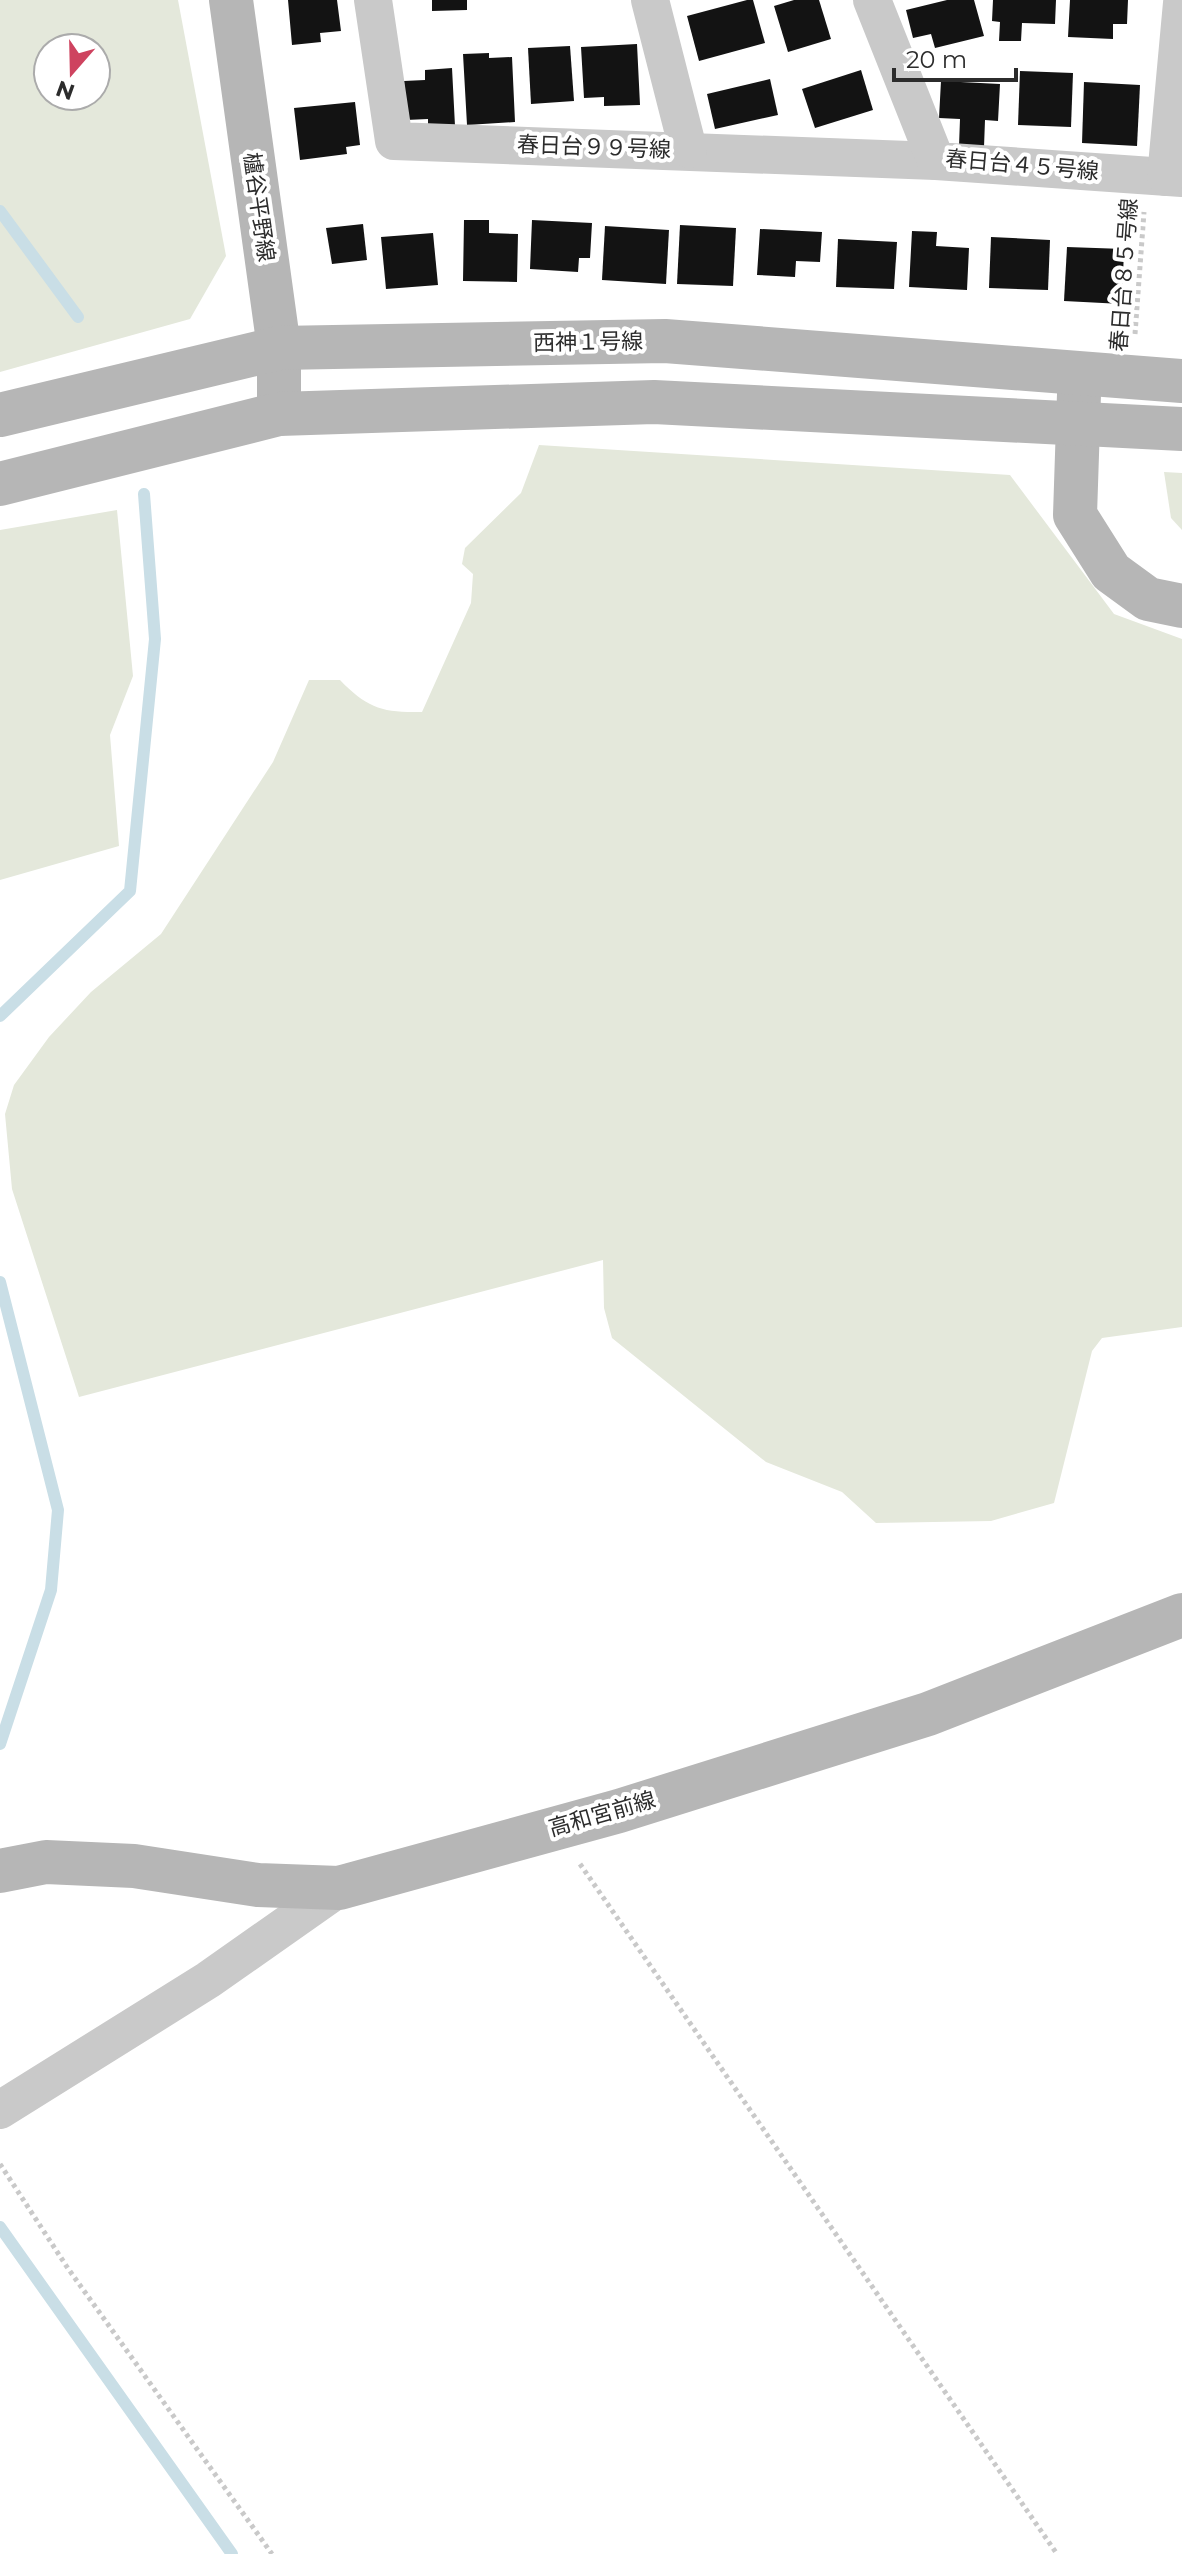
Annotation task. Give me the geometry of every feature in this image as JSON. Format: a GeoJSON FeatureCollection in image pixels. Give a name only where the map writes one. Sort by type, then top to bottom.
{"type":"FeatureCollection","features":[{"type":"Feature","properties":{"kind":"street","name":"櫨谷平野線"},"geometry":{"type":"LineString","coordinates":[[231,0],[279,348],[279,414]]}},
{"type":"Feature","properties":{"kind":"street","name":"春日台９９号線"},"geometry":{"type":"LineString","coordinates":[[373,0],[394,141],[688,149],[936,161]]}},
{"type":"Feature","properties":{"kind":"street"},"geometry":{"type":"LineString","coordinates":[[650,0],[688,149]]}},
{"type":"Feature","properties":{"kind":"street","name":"春日台４５号線"},"geometry":{"type":"LineString","coordinates":[[872,0],[936,161],[1165,177]]}},
{"type":"Feature","properties":{"kind":"street"},"geometry":{"type":"LineString","coordinates":[[1165,177],[1182,3]]}},
{"type":"Feature","properties":{"kind":"street","name":"西神１号線"},"geometry":{"type":"LineString","coordinates":[[0,415],[279,348],[665,341],[1182,381]]}},
{"type":"Feature","properties":{"kind":"street"},"geometry":{"type":"LineString","coordinates":[[1079,372],[1075,515],[1111,572],[1148,599],[1182,606]]}},
{"type":"Feature","properties":{"kind":"street"},"geometry":{"type":"LineString","coordinates":[[0,484],[279,414],[654,402],[1078,421],[1182,429]]}},
{"type":"Feature","properties":{"kind":"street","name":"高和宮前線"},"geometry":{"type":"LineString","coordinates":[[0,1871],[46,1862],[134,1866],[258,1885],[339,1888],[619,1811],[928,1714],[1182,1615]]}},
{"type":"Feature","properties":{"kind":"street"},"geometry":{"type":"LineString","coordinates":[[0,2110],[208,1980],[339,1888]]}},
{"type":"Feature","properties":{"kind":"path","name":"春日台８５号線"},"geometry":{"type":"LineString","coordinates":[[1132,377],[1165,177]]}},
{"type":"Feature","properties":{"kind":"path"},"geometry":{"type":"LineString","coordinates":[[555,1827],[1057,2554]]}},
{"type":"Feature","properties":{"kind":"path"},"geometry":{"type":"LineString","coordinates":[[0,2164],[67,2267],[272,2554]]}},
{"type":"Feature","properties":{"kind":"shaded area"},"geometry":{"type":"Polygon","coordinates":[[[0,0],[178,0],[226,256],[190,319],[0,372],[0,0]]]}},
{"type":"Feature","properties":{"kind":"shaded area"},"geometry":{"type":"Polygon","coordinates":[[[539,445],[1010,475],[1114,614],[1182,639],[1182,1327],[1102,1338],[1092,1351],[1054,1503],[991,1521],[876,1523],[842,1492],[766,1462],[612,1338],[604,1308],[603,1260],[79,1397],[12,1189],[5,1114],[14,1085],[49,1037],[91,992],[161,934],[273,762],[309,680],[340,680],[376,707],[422,712],[471,603],[473,574],[462,564],[465,548],[521,493],[539,445]]]}},
{"type":"Feature","properties":{"kind":"shaded area"},"geometry":{"type":"Polygon","coordinates":[[[1164,472],[1182,473],[1182,530],[1171,518],[1164,472]]]}},
{"type":"Feature","properties":{"kind":"shaded area"},"geometry":{"type":"Polygon","coordinates":[[[117,510],[133,676],[110,735],[119,846],[0,880],[0,530],[117,510]]]}},
{"type":"Feature","properties":{"kind":"building"},"geometry":{"type":"Polygon","coordinates":[[[288,0],[337,0],[341,31],[320,33],[321,42],[292,45],[288,0]]]}},
{"type":"Feature","properties":{"kind":"building"},"geometry":{"type":"Polygon","coordinates":[[[432,0],[467,0],[467,10],[432,11],[432,0]]]}},
{"type":"Feature","properties":{"kind":"building"},"geometry":{"type":"Polygon","coordinates":[[[753,0],[765,43],[699,61],[687,16],[753,0]]]}},
{"type":"Feature","properties":{"kind":"building"},"geometry":{"type":"Polygon","coordinates":[[[794,0],[819,0],[831,39],[788,52],[774,6],[794,0]]]}},
{"type":"Feature","properties":{"kind":"building"},"geometry":{"type":"Polygon","coordinates":[[[947,0],[974,0],[984,36],[935,48],[931,34],[913,38],[906,10],[947,0]]]}},
{"type":"Feature","properties":{"kind":"building"},"geometry":{"type":"Polygon","coordinates":[[[993,0],[1056,0],[1055,24],[1022,23],[1021,41],[999,41],[1000,22],[992,21],[993,0]]]}},
{"type":"Feature","properties":{"kind":"building"},"geometry":{"type":"Polygon","coordinates":[[[1070,0],[1128,0],[1127,24],[1113,24],[1113,39],[1068,37],[1070,0]]]}},
{"type":"Feature","properties":{"kind":"building"},"geometry":{"type":"Polygon","coordinates":[[[637,44],[640,105],[604,106],[604,97],[584,98],[581,47],[637,44]]]}},
{"type":"Feature","properties":{"kind":"building"},"geometry":{"type":"Polygon","coordinates":[[[570,46],[574,101],[531,104],[528,48],[570,46]]]}},
{"type":"Feature","properties":{"kind":"building"},"geometry":{"type":"Polygon","coordinates":[[[489,53],[489,58],[512,57],[515,122],[467,125],[463,54],[489,53]]]}},
{"type":"Feature","properties":{"kind":"building"},"geometry":{"type":"Polygon","coordinates":[[[452,68],[455,126],[428,127],[428,119],[406,120],[404,81],[425,80],[425,70],[452,68]]]}},
{"type":"Feature","properties":{"kind":"building"},"geometry":{"type":"Polygon","coordinates":[[[861,70],[873,110],[815,128],[802,89],[861,70]]]}},
{"type":"Feature","properties":{"kind":"building"},"geometry":{"type":"Polygon","coordinates":[[[1020,71],[1073,73],[1071,127],[1018,125],[1020,71]]]}},
{"type":"Feature","properties":{"kind":"building"},"geometry":{"type":"Polygon","coordinates":[[[770,79],[778,115],[715,129],[707,94],[770,79]]]}},
{"type":"Feature","properties":{"kind":"building"},"geometry":{"type":"Polygon","coordinates":[[[941,81],[1000,84],[998,121],[985,120],[984,147],[959,146],[960,119],[939,118],[941,81]]]}},
{"type":"Feature","properties":{"kind":"building"},"geometry":{"type":"Polygon","coordinates":[[[1084,82],[1140,85],[1137,146],[1082,143],[1084,82]]]}},
{"type":"Feature","properties":{"kind":"building"},"geometry":{"type":"Polygon","coordinates":[[[355,102],[360,145],[346,147],[347,154],[300,160],[294,108],[355,102]]]}},
{"type":"Feature","properties":{"kind":"building"},"geometry":{"type":"Polygon","coordinates":[[[464,220],[489,220],[489,233],[518,234],[517,282],[463,281],[464,220]]]}},
{"type":"Feature","properties":{"kind":"building"},"geometry":{"type":"Polygon","coordinates":[[[532,220],[592,223],[590,258],[579,258],[578,272],[530,269],[532,220]]]}},
{"type":"Feature","properties":{"kind":"building"},"geometry":{"type":"Polygon","coordinates":[[[363,224],[367,260],[332,264],[326,228],[363,224]]]}},
{"type":"Feature","properties":{"kind":"building"},"geometry":{"type":"Polygon","coordinates":[[[680,225],[736,228],[733,286],[677,284],[680,225]]]}},
{"type":"Feature","properties":{"kind":"building"},"geometry":{"type":"Polygon","coordinates":[[[605,226],[669,230],[666,284],[602,280],[605,226]]]}},
{"type":"Feature","properties":{"kind":"building"},"geometry":{"type":"Polygon","coordinates":[[[760,229],[822,232],[820,262],[796,261],[795,277],[757,275],[760,229]]]}},
{"type":"Feature","properties":{"kind":"building"},"geometry":{"type":"Polygon","coordinates":[[[912,231],[937,232],[936,246],[969,248],[967,290],[909,287],[912,231]]]}},
{"type":"Feature","properties":{"kind":"building"},"geometry":{"type":"Polygon","coordinates":[[[433,233],[438,285],[386,289],[381,237],[433,233]]]}},
{"type":"Feature","properties":{"kind":"building"},"geometry":{"type":"Polygon","coordinates":[[[991,237],[1050,240],[1048,290],[989,288],[991,237]]]}},
{"type":"Feature","properties":{"kind":"building"},"geometry":{"type":"Polygon","coordinates":[[[838,239],[897,242],[894,289],[836,287],[838,239]]]}},
{"type":"Feature","properties":{"kind":"building"},"geometry":{"type":"Polygon","coordinates":[[[1067,247],[1124,249],[1122,304],[1064,301],[1067,247]]]}},
{"type":"Feature","properties":{"kind":"waterway"},"geometry":{"type":"LineString","coordinates":[[0,211],[78,317]]}},
{"type":"Feature","properties":{"kind":"waterway"},"geometry":{"type":"LineString","coordinates":[[0,1016],[130,891],[155,639],[144,494]]}},
{"type":"Feature","properties":{"kind":"waterway"},"geometry":{"type":"LineString","coordinates":[[0,1282],[58,1510],[51,1590],[0,1744]]}},
{"type":"Feature","properties":{"kind":"waterway"},"geometry":{"type":"LineString","coordinates":[[0,2227],[232,2554]]}}]}
